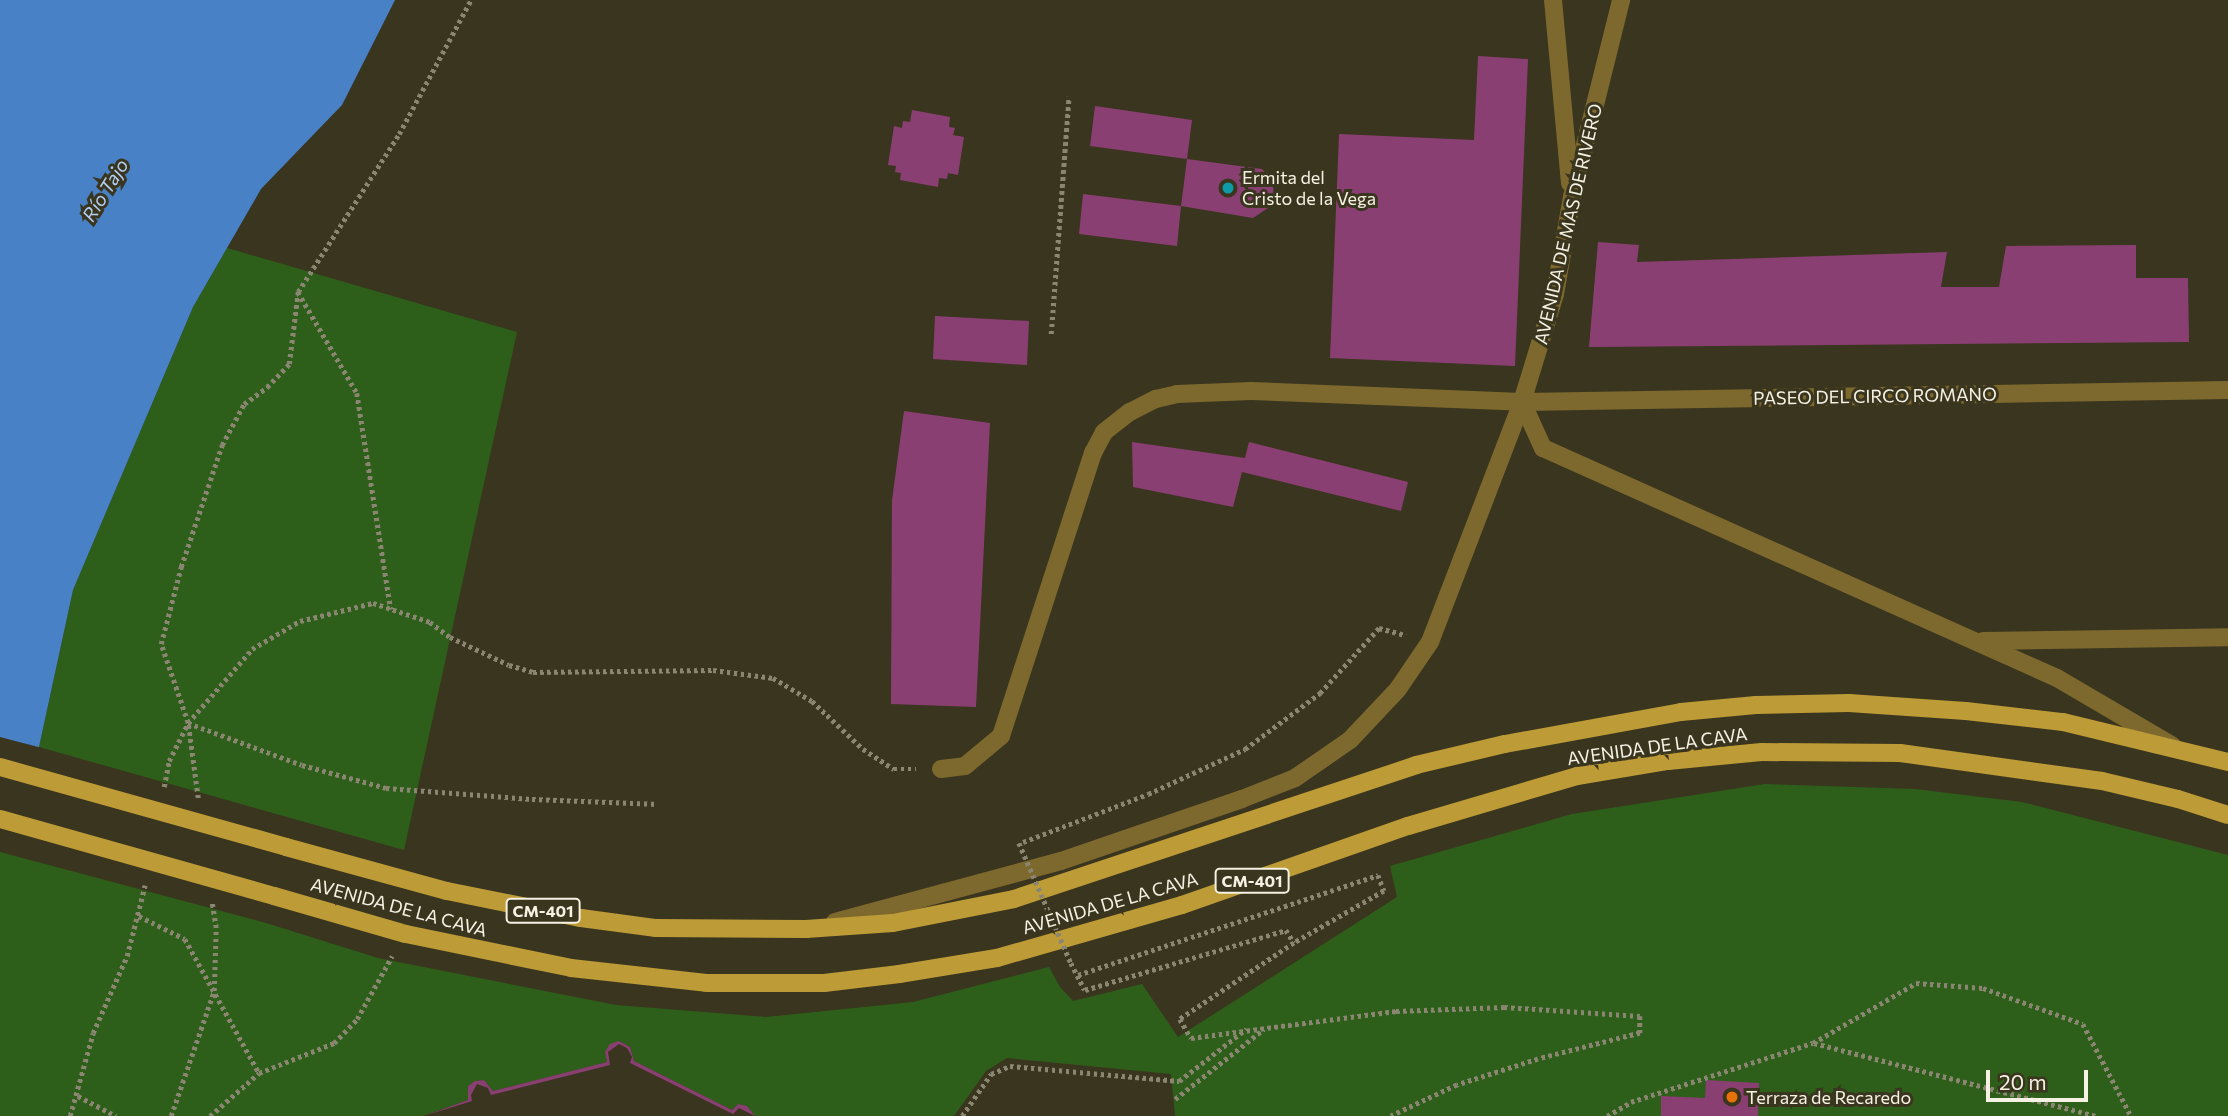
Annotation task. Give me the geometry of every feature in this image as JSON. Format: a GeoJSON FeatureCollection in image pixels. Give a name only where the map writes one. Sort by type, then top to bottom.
{"type":"FeatureCollection","features":[{"type":"Feature","properties":{"kind":"main road","name":"AVENIDA DE LA CAVA"},"geometry":{"type":"LineString","coordinates":[[0,767],[447,891],[581,918],[656,928],[806,929],[893,923],[1014,900],[1416,765],[1504,744],[1681,712],[1756,705],[1849,704],[1966,711],[2063,722],[2173,746],[2228,762]]}},
{"type":"Feature","properties":{"kind":"main road","name":"AVENIDA DE LA CAVA"},"geometry":{"type":"LineString","coordinates":[[0,819],[406,934],[571,968],[706,983],[824,983],[997,958],[1182,905],[1408,826],[1577,776],[1668,761],[1762,752],[1900,752],[2102,781],[2178,799],[2228,816]]}},
{"type":"Feature","properties":{"kind":"street"},"geometry":{"type":"LineString","coordinates":[[1553,0],[1572,197]]}},
{"type":"Feature","properties":{"kind":"street","name":"AVENIDA DE MAS DE RIVERO"},"geometry":{"type":"LineString","coordinates":[[1430,642],[1522,402],[1555,294],[1572,197],[1621,0]]}},
{"type":"Feature","properties":{"kind":"street","name":"PASEO DEL CIRCO ROMANO"},"geometry":{"type":"LineString","coordinates":[[941,769],[965,766],[1001,736],[1093,453],[1104,432],[1130,412],[1156,399],[1226,392],[1522,402],[2228,390]]}},
{"type":"Feature","properties":{"kind":"street"},"geometry":{"type":"LineString","coordinates":[[1522,402],[1543,448],[2057,678],[2173,746]]}},
{"type":"Feature","properties":{"kind":"street"},"geometry":{"type":"LineString","coordinates":[[1976,642],[2228,637]]}},
{"type":"Feature","properties":{"kind":"street","name":"AVENIDA DE LA CAVA"},"geometry":{"type":"LineString","coordinates":[[806,929],[1061,861],[1242,799],[1294,778],[1350,740],[1398,689],[1430,642]]}},
{"type":"Feature","properties":{"kind":"path"},"geometry":{"type":"LineString","coordinates":[[199,805],[188,723],[161,644],[168,610],[222,445],[244,404],[267,387],[289,364],[298,292],[399,134],[471,0]]}},
{"type":"Feature","properties":{"kind":"path"},"geometry":{"type":"LineString","coordinates":[[1051,334],[1069,97]]}},
{"type":"Feature","properties":{"kind":"path"},"geometry":{"type":"LineString","coordinates":[[298,292],[357,393],[391,609]]}},
{"type":"Feature","properties":{"kind":"path"},"geometry":{"type":"LineString","coordinates":[[162,798],[169,761],[188,723],[252,649],[300,621],[373,603],[430,622],[450,637],[509,665],[533,672],[713,670],[773,678],[812,701],[863,750],[894,769],[941,769]]}},
{"type":"Feature","properties":{"kind":"path"},"geometry":{"type":"LineString","coordinates":[[1294,943],[1286,930],[1085,990],[1018,843],[1200,771],[1245,748],[1296,712],[1330,683],[1379,628],[1430,642]]}},
{"type":"Feature","properties":{"kind":"path"},"geometry":{"type":"LineString","coordinates":[[188,723],[302,765],[386,788],[532,799],[657,804]]}},
{"type":"Feature","properties":{"kind":"path"},"geometry":{"type":"LineString","coordinates":[[70,1116],[78,1096],[93,1033],[127,956],[148,873]]}},
{"type":"Feature","properties":{"kind":"path"},"geometry":{"type":"LineString","coordinates":[[1078,975],[1378,875],[1384,891],[1294,943],[1180,1019],[1191,1038],[1396,1011],[1504,1007],[1640,1016],[1640,1033],[1538,1059],[1457,1085],[1391,1116]]}},
{"type":"Feature","properties":{"kind":"path"},"geometry":{"type":"LineString","coordinates":[[171,1116],[214,991],[216,928],[212,901]]}},
{"type":"Feature","properties":{"kind":"path"},"geometry":{"type":"LineString","coordinates":[[139,916],[185,939],[259,1073]]}},
{"type":"Feature","properties":{"kind":"path"},"geometry":{"type":"LineString","coordinates":[[210,1116],[259,1073],[334,1043],[357,1019],[393,954]]}},
{"type":"Feature","properties":{"kind":"path"},"geometry":{"type":"LineString","coordinates":[[1607,1116],[1631,1102],[1814,1043],[1916,983],[1983,988],[2083,1024],[2131,1116]]}},
{"type":"Feature","properties":{"kind":"path"},"geometry":{"type":"LineString","coordinates":[[1175,1098],[1265,1028]]}},
{"type":"Feature","properties":{"kind":"path"},"geometry":{"type":"LineString","coordinates":[[962,1116],[992,1074],[1010,1066],[1179,1081],[1247,1029]]}},
{"type":"Feature","properties":{"kind":"path"},"geometry":{"type":"LineString","coordinates":[[1814,1043],[2096,1116]]}},
{"type":"Feature","properties":{"kind":"path"},"geometry":{"type":"LineString","coordinates":[[78,1096],[116,1116]]}},
{"type":"Feature","properties":{"kind":"green space"},"geometry":{"type":"Polygon","coordinates":[[[227,248],[517,332],[404,850],[39,747],[73,590],[193,307],[227,248]]]}},
{"type":"Feature","properties":{"kind":"green space"},"geometry":{"type":"Polygon","coordinates":[[[1765,784],[1915,789],[2022,802],[2228,855],[2228,1116],[1175,1116],[1171,1074],[1007,1058],[986,1071],[954,1116],[755,1116],[747,1106],[738,1104],[732,1110],[634,1061],[630,1047],[619,1041],[605,1052],[607,1062],[493,1091],[484,1080],[475,1081],[468,1086],[468,1100],[423,1116],[0,1116],[0,852],[266,923],[378,958],[616,1005],[766,1017],[913,1002],[1049,967],[1060,987],[1073,1001],[1142,984],[1178,1037],[1397,897],[1390,866],[1572,814],[1765,784]]]}},
{"type":"Feature","properties":{"kind":"water","name":"Río Tajo"},"geometry":{"type":"Polygon","coordinates":[[[0,0],[395,0],[342,105],[261,189],[193,307],[73,590],[39,747],[0,812],[0,0]]]}},
{"type":"Feature","properties":{"kind":"pier"},"geometry":{"type":"Polygon","coordinates":[[[0,737],[42,748],[0,816],[0,737]]]}},
{"type":"Feature","properties":{"kind":"building"},"geometry":{"type":"Polygon","coordinates":[[[1478,56],[1528,59],[1515,366],[1330,358],[1339,134],[1474,140],[1478,56]]]}},
{"type":"Feature","properties":{"kind":"building"},"geometry":{"type":"Polygon","coordinates":[[[1095,106],[1192,120],[1187,159],[1090,146],[1095,106]]]}},
{"type":"Feature","properties":{"kind":"building"},"geometry":{"type":"Polygon","coordinates":[[[912,110],[950,117],[949,127],[955,128],[953,135],[964,137],[958,175],[948,173],[947,179],[939,178],[938,187],[900,180],[901,173],[895,172],[896,166],[888,165],[894,126],[902,128],[903,121],[910,122],[912,110]]]}},
{"type":"Feature","properties":{"kind":"building","name":"Ermita del Cristo de la Vega"},"geometry":{"type":"Polygon","coordinates":[[[1187,159],[1262,169],[1272,180],[1274,195],[1268,208],[1253,218],[1181,206],[1187,159]]]}},
{"type":"Feature","properties":{"kind":"building"},"geometry":{"type":"Polygon","coordinates":[[[1083,194],[1181,206],[1177,246],[1079,234],[1083,194]]]}},
{"type":"Feature","properties":{"kind":"building"},"geometry":{"type":"Polygon","coordinates":[[[1598,242],[1639,245],[1637,262],[1947,252],[1941,287],[1999,287],[2006,246],[2136,245],[2136,278],[2188,278],[2189,342],[1589,347],[1598,242]]]}},
{"type":"Feature","properties":{"kind":"building"},"geometry":{"type":"Polygon","coordinates":[[[935,316],[1029,321],[1027,365],[933,359],[935,316]]]}},
{"type":"Feature","properties":{"kind":"building"},"geometry":{"type":"Polygon","coordinates":[[[904,411],[990,423],[976,707],[891,704],[892,500],[904,411]]]}},
{"type":"Feature","properties":{"kind":"building"},"geometry":{"type":"Polygon","coordinates":[[[1132,442],[1245,458],[1249,442],[1408,482],[1401,511],[1242,472],[1233,507],[1133,487],[1132,442]]]}},
{"type":"Feature","properties":{"kind":"building"},"geometry":{"type":"Polygon","coordinates":[[[619,1041],[630,1047],[634,1061],[732,1110],[738,1104],[747,1106],[755,1116],[739,1108],[733,1114],[630,1063],[632,1057],[627,1048],[619,1044],[608,1052],[610,1065],[491,1095],[488,1088],[477,1084],[471,1095],[472,1101],[424,1116],[468,1100],[468,1086],[475,1081],[484,1080],[493,1091],[607,1062],[605,1052],[610,1044],[619,1041]]]}},
{"type":"Feature","properties":{"kind":"building","name":"Terraza de Recaredo"},"geometry":{"type":"Polygon","coordinates":[[[1706,1080],[1759,1083],[1758,1116],[1661,1116],[1661,1096],[1705,1098],[1706,1080]]]}},
{"type":"Feature","properties":{"kind":"place","name":"Ermita del Cristo de la Vega"},"geometry":{"type":"Point","coordinates":[1228,188]}},
{"type":"Feature","properties":{"kind":"place","name":"Terraza de Recaredo"},"geometry":{"type":"Point","coordinates":[1732,1097]}}]}
